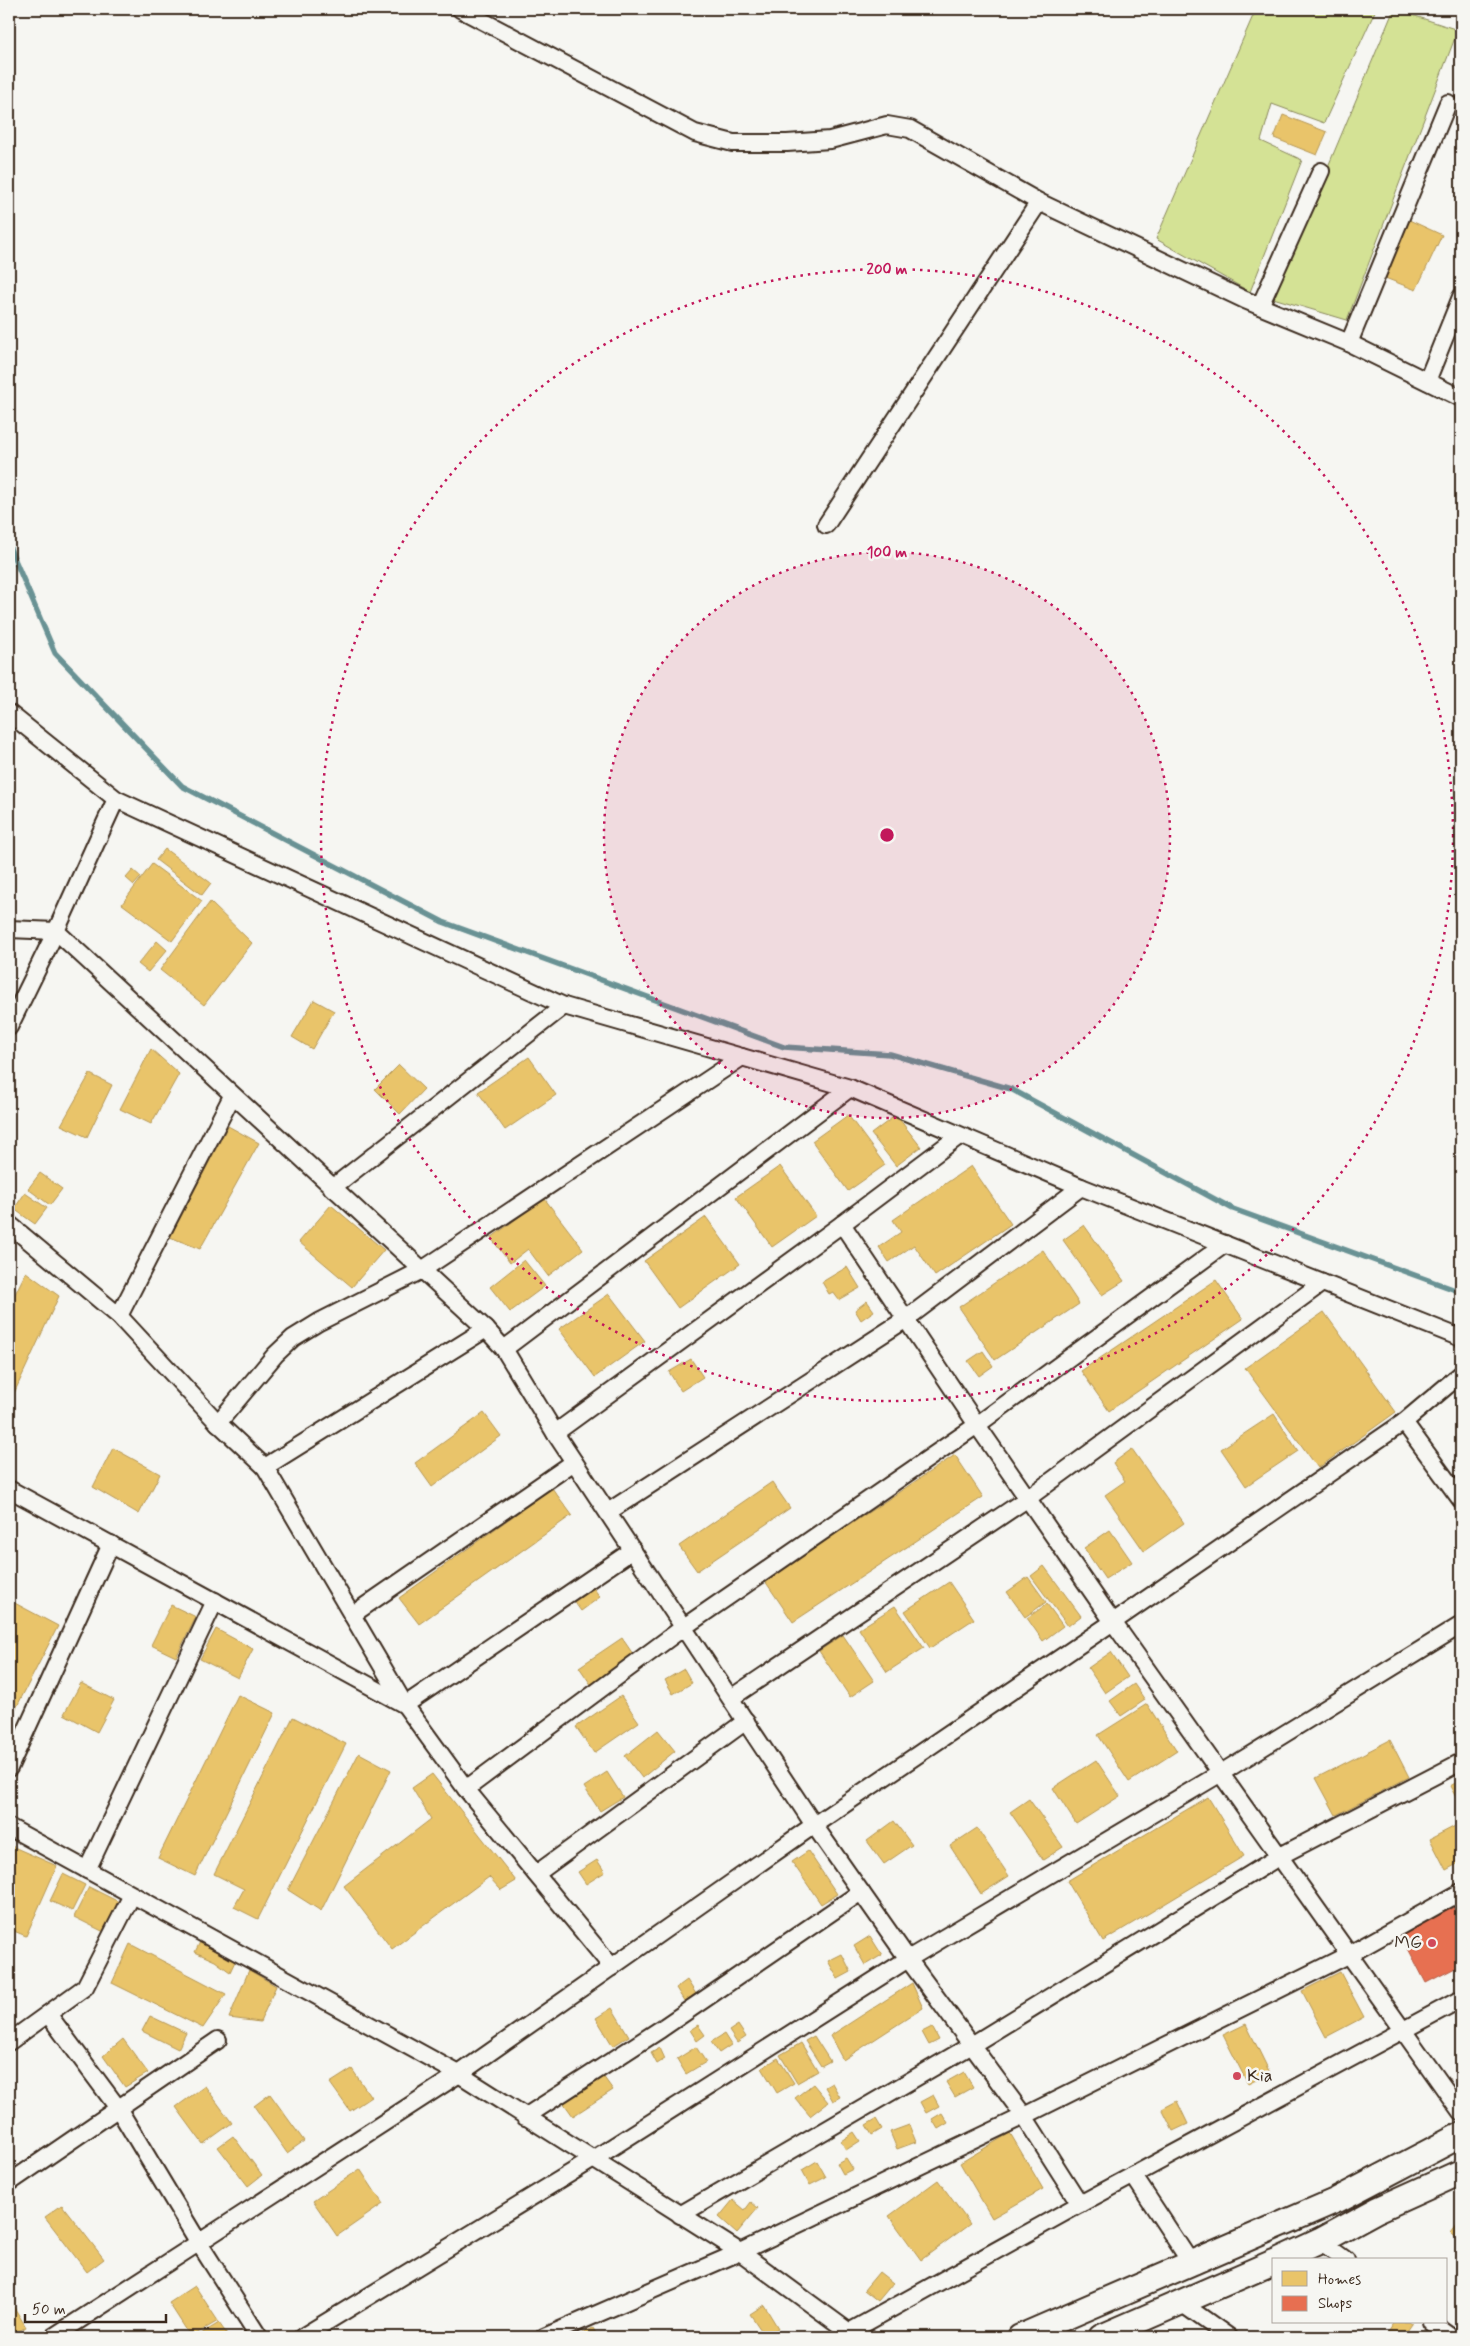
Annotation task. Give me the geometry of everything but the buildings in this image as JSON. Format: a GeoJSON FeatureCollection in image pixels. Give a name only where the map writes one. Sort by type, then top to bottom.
{"type":"FeatureCollection","features":[{"type":"Feature","properties":{"kind":"main road"},"geometry":{"type":"LineString","coordinates":[[1020,2337],[1337,2200],[1461,2135]]}},
{"type":"Feature","properties":{"kind":"main road"},"geometry":{"type":"LineString","coordinates":[[1283,2258],[1378,2210],[1461,2172]]}},
{"type":"Feature","properties":{"kind":"main road"},"geometry":{"type":"LineString","coordinates":[[1110,2336],[1180,2302],[1272,2263]]}},
{"type":"Feature","properties":{"kind":"street"},"geometry":{"type":"LineString","coordinates":[[460,9],[695,133],[733,143],[787,143],[830,140],[887,125],[910,129],[1039,202],[1260,306],[1349,343],[1461,398]]}},
{"type":"Feature","properties":{"kind":"street"},"geometry":{"type":"LineString","coordinates":[[1349,343],[1448,103]]}},
{"type":"Feature","properties":{"kind":"street"},"geometry":{"type":"LineString","coordinates":[[1260,306],[1321,171]]}},
{"type":"Feature","properties":{"kind":"street"},"geometry":{"type":"LineString","coordinates":[[826,526],[1039,202]]}},
{"type":"Feature","properties":{"kind":"street"},"geometry":{"type":"LineString","coordinates":[[1427,381],[1461,297]]}},
{"type":"Feature","properties":{"kind":"street"},"geometry":{"type":"LineString","coordinates":[[9,713],[116,799],[564,1006],[850,1088],[1081,1187],[1461,1338]]}},
{"type":"Feature","properties":{"kind":"street"},"geometry":{"type":"LineString","coordinates":[[9,1027],[56,931],[116,799]]}},
{"type":"Feature","properties":{"kind":"street"},"geometry":{"type":"LineString","coordinates":[[9,929],[56,931],[232,1096],[486,1329],[504,1349],[555,1433],[814,1824],[970,2046],[1024,2116],[1080,2204]]}},
{"type":"Feature","properties":{"kind":"street"},"geometry":{"type":"LineString","coordinates":[[332,1188],[564,1006]]}},
{"type":"Feature","properties":{"kind":"street"},"geometry":{"type":"LineString","coordinates":[[218,1424],[275,1355],[294,1338],[320,1322],[422,1270],[742,1057]]}},
{"type":"Feature","properties":{"kind":"street"},"geometry":{"type":"LineString","coordinates":[[504,1349],[850,1088]]}},
{"type":"Feature","properties":{"kind":"street"},"geometry":{"type":"LineString","coordinates":[[119,1316],[232,1096]]}},
{"type":"Feature","properties":{"kind":"street"},"geometry":{"type":"LineString","coordinates":[[555,1433],[842,1224],[959,1136]]}},
{"type":"Feature","properties":{"kind":"street"},"geometry":{"type":"LineString","coordinates":[[608,1512],[906,1319],[1081,1187]]}},
{"type":"Feature","properties":{"kind":"street"},"geometry":{"type":"LineString","coordinates":[[9,1224],[119,1316],[218,1424],[265,1467],[405,1705],[466,1788],[612,1967]]}},
{"type":"Feature","properties":{"kind":"street"},"geometry":{"type":"LineString","coordinates":[[842,1224],[977,1425],[1113,1622],[1461,2112]]}},
{"type":"Feature","properties":{"kind":"street"},"geometry":{"type":"LineString","coordinates":[[466,1788],[684,1627],[977,1425],[1225,1244]]}},
{"type":"Feature","properties":{"kind":"street"},"geometry":{"type":"LineString","coordinates":[[731,1698],[1028,1498],[1322,1282]]}},
{"type":"Feature","properties":{"kind":"street"},"geometry":{"type":"LineString","coordinates":[[265,1467],[486,1329]]}},
{"type":"Feature","properties":{"kind":"street"},"geometry":{"type":"LineString","coordinates":[[53,2337],[459,2074],[814,1824],[1404,1422],[1461,1374]]}},
{"type":"Feature","properties":{"kind":"street"},"geometry":{"type":"LineString","coordinates":[[1404,1422],[1461,1500]]}},
{"type":"Feature","properties":{"kind":"street"},"geometry":{"type":"LineString","coordinates":[[352,1615],[574,1462]]}},
{"type":"Feature","properties":{"kind":"street"},"geometry":{"type":"LineString","coordinates":[[9,1489],[405,1705]]}},
{"type":"Feature","properties":{"kind":"street"},"geometry":{"type":"LineString","coordinates":[[9,1768],[111,1544]]}},
{"type":"Feature","properties":{"kind":"street"},"geometry":{"type":"LineString","coordinates":[[405,1705],[633,1550]]}},
{"type":"Feature","properties":{"kind":"street"},"geometry":{"type":"LineString","coordinates":[[87,1870],[215,1601]]}},
{"type":"Feature","properties":{"kind":"street"},"geometry":{"type":"LineString","coordinates":[[302,2337],[592,2160],[908,1959],[1221,1773],[1461,1625]]}},
{"type":"Feature","properties":{"kind":"street"},"geometry":{"type":"LineString","coordinates":[[536,1874],[746,1721]]}},
{"type":"Feature","properties":{"kind":"street"},"geometry":{"type":"LineString","coordinates":[[680,2216],[970,2046],[1280,1856],[1461,1762]]}},
{"type":"Feature","properties":{"kind":"street"},"geometry":{"type":"LineString","coordinates":[[9,1827],[459,2074],[680,2216],[740,2252],[849,2336],[1080,2204],[1402,2029],[1461,1999]]}},
{"type":"Feature","properties":{"kind":"street"},"geometry":{"type":"LineString","coordinates":[[526,2117],[661,2029],[861,1892]]}},
{"type":"Feature","properties":{"kind":"street"},"geometry":{"type":"LineString","coordinates":[[544,2337],[740,2252],[1024,2116],[1350,1954],[1461,1892]]}},
{"type":"Feature","properties":{"kind":"street"},"geometry":{"type":"LineString","coordinates":[[9,2042],[85,1987],[132,1895]]}},
{"type":"Feature","properties":{"kind":"street"},"geometry":{"type":"LineString","coordinates":[[48,2014],[118,2108],[198,2243],[259,2337]]}},
{"type":"Feature","properties":{"kind":"street"},"geometry":{"type":"LineString","coordinates":[[9,2183],[218,2040]]}},
{"type":"Feature","properties":{"kind":"street"},"geometry":{"type":"LineString","coordinates":[[1133,2175],[1191,2263]]}},
{"type":"Feature","properties":{"kind":"street"},"geometry":{"type":"LineString","coordinates":[[1320,2241],[1343,2258]]}},
{"type":"Feature","properties":{"kind":"street"},"geometry":{"type":"LineString","coordinates":[[1180,2302],[1229,2337]]}},
{"type":"Feature","properties":{"kind":"street"},"geometry":{"type":"LineString","coordinates":[[1435,2324],[1452,2337]]}},
{"type":"Feature","properties":{"kind":"green space"},"geometry":{"type":"Polygon","coordinates":[[[1256,9],[1376,9],[1324,123],[1272,104],[1261,141],[1302,160],[1250,292],[1156,239],[1256,9]]]}},
{"type":"Feature","properties":{"kind":"green space"},"geometry":{"type":"Polygon","coordinates":[[[1394,9],[1458,30],[1347,320],[1273,298],[1394,9]]]}},
{"type":"Feature","properties":{"kind":"waterway"},"geometry":{"type":"LineString","coordinates":[[9,546],[55,653],[182,786],[443,922],[784,1047],[890,1054],[1011,1089],[1233,1209],[1461,1292]]}},
{"type":"Feature","properties":{"kind":"place","name":"MG"},"geometry":{"type":"Point","coordinates":[1432,1943]}},
{"type":"Feature","properties":{"kind":"place","name":"Kia"},"geometry":{"type":"Point","coordinates":[1237,2076]}}]}
